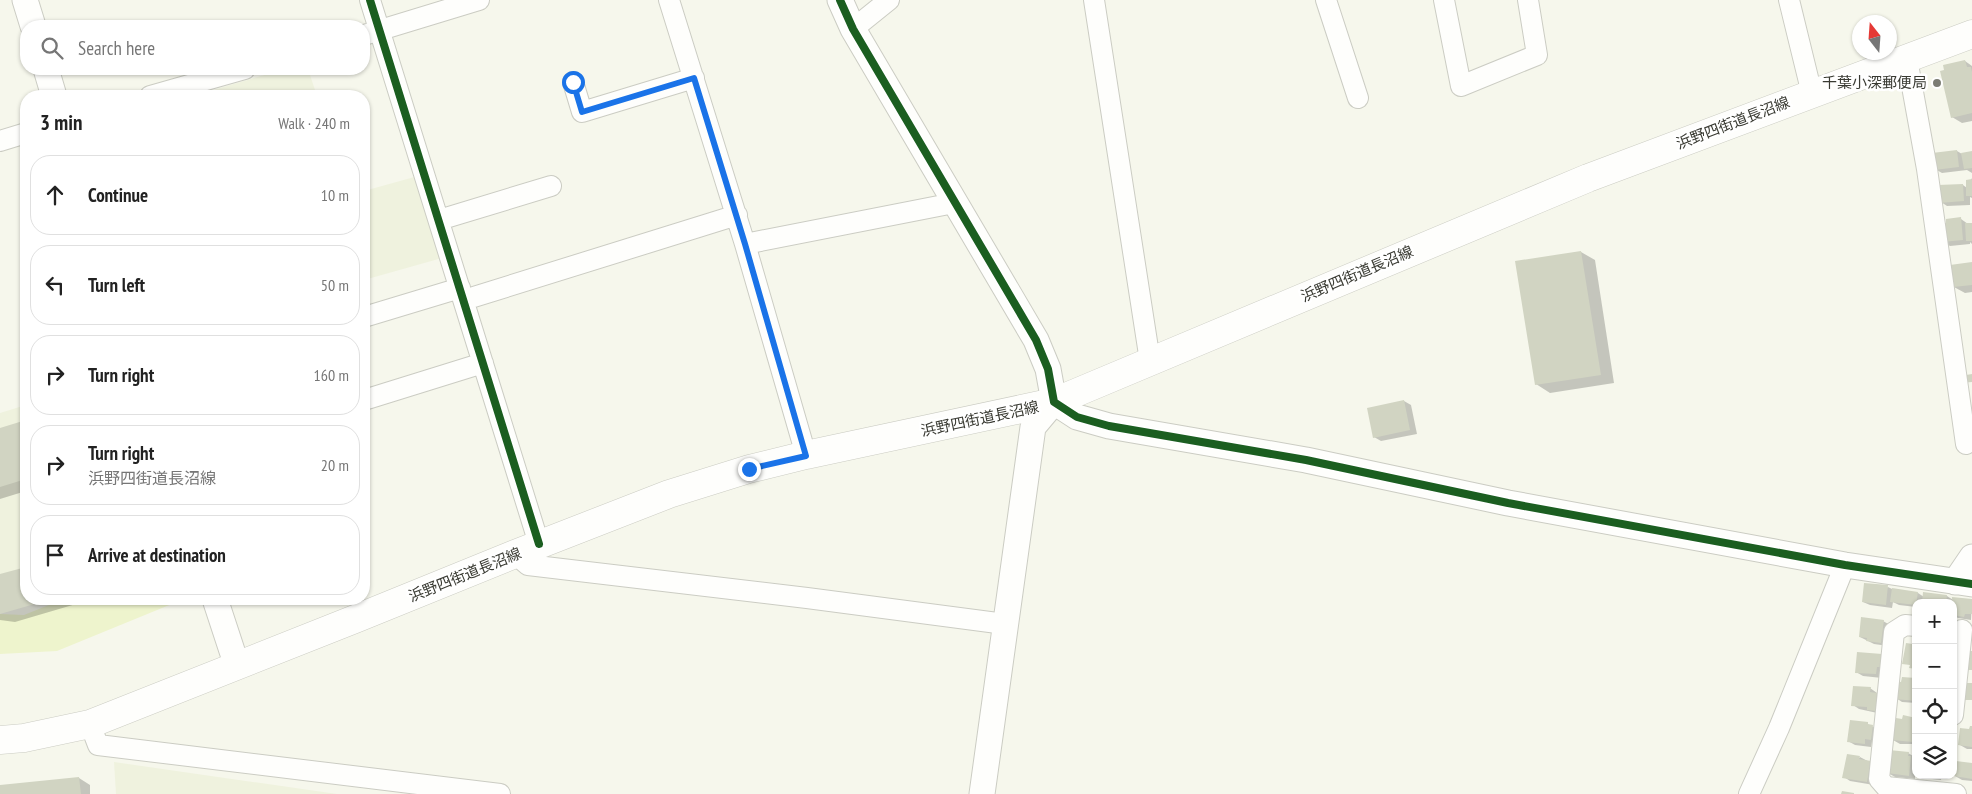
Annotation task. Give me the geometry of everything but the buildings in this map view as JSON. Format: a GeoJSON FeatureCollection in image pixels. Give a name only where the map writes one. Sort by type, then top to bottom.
{"type":"FeatureCollection","features":[{"type":"Feature","properties":{"kind":"main road","name":"浜野四街道長沼線"},"geometry":{"type":"LineString","coordinates":[[0,740],[24,738],[90,724],[527,549],[670,494],[749,469],[1054,402],[1588,178],[1972,34]]}},
{"type":"Feature","properties":{"kind":"street"},"geometry":{"type":"LineString","coordinates":[[25,0],[31,20]]}},
{"type":"Feature","properties":{"kind":"street"},"geometry":{"type":"LineString","coordinates":[[370,0],[371,32],[439,220],[483,363],[527,549],[528,566],[787,595],[1005,624]]}},
{"type":"Feature","properties":{"kind":"street"},"geometry":{"type":"LineString","coordinates":[[371,32],[479,0]]}},
{"type":"Feature","properties":{"kind":"street"},"geometry":{"type":"LineString","coordinates":[[669,0],[737,215],[806,456]]}},
{"type":"Feature","properties":{"kind":"street"},"geometry":{"type":"LineString","coordinates":[[840,0],[853,29],[1044,354],[1054,402],[1077,417],[1109,426],[1306,460],[1508,503],[1845,565],[1963,583],[1972,557]]}},
{"type":"Feature","properties":{"kind":"street"},"geometry":{"type":"LineString","coordinates":[[853,29],[888,0]]}},
{"type":"Feature","properties":{"kind":"street"},"geometry":{"type":"LineString","coordinates":[[1094,0],[1150,361]]}},
{"type":"Feature","properties":{"kind":"street"},"geometry":{"type":"LineString","coordinates":[[1326,0],[1358,98]]}},
{"type":"Feature","properties":{"kind":"street"},"geometry":{"type":"LineString","coordinates":[[1444,0],[1461,86],[1538,55],[1528,0]]}},
{"type":"Feature","properties":{"kind":"street"},"geometry":{"type":"LineString","coordinates":[[1789,0],[1812,94]]}},
{"type":"Feature","properties":{"kind":"street"},"geometry":{"type":"LineString","coordinates":[[1907,59],[1927,169],[1966,444]]}},
{"type":"Feature","properties":{"kind":"street"},"geometry":{"type":"LineString","coordinates":[[48,75],[52,90]]}},
{"type":"Feature","properties":{"kind":"street"},"geometry":{"type":"LineString","coordinates":[[171,90],[224,75]]}},
{"type":"Feature","properties":{"kind":"street"},"geometry":{"type":"LineString","coordinates":[[573,82],[582,112],[694,78]]}},
{"type":"Feature","properties":{"kind":"street"},"geometry":{"type":"LineString","coordinates":[[0,141],[20,135]]}},
{"type":"Feature","properties":{"kind":"street"},"geometry":{"type":"LineString","coordinates":[[439,220],[551,186]]}},
{"type":"Feature","properties":{"kind":"street"},"geometry":{"type":"LineString","coordinates":[[745,244],[954,203]]}},
{"type":"Feature","properties":{"kind":"street"},"geometry":{"type":"LineString","coordinates":[[370,316],[462,294],[737,215]]}},
{"type":"Feature","properties":{"kind":"street"},"geometry":{"type":"LineString","coordinates":[[370,398],[483,363]]}},
{"type":"Feature","properties":{"kind":"street"},"geometry":{"type":"LineString","coordinates":[[982,794],[1033,427],[1054,402]]}},
{"type":"Feature","properties":{"kind":"street"},"geometry":{"type":"LineString","coordinates":[[1749,794],[1779,728],[1845,565]]}},
{"type":"Feature","properties":{"kind":"street"},"geometry":{"type":"LineString","coordinates":[[217,605],[236,666]]}},
{"type":"Feature","properties":{"kind":"street"},"geometry":{"type":"LineString","coordinates":[[1912,625],[1905,624],[1894,632],[1879,779],[1886,787],[1949,787]]}},
{"type":"Feature","properties":{"kind":"street"},"geometry":{"type":"LineString","coordinates":[[1956,689],[1962,630]]}},
{"type":"Feature","properties":{"kind":"street"},"geometry":{"type":"LineString","coordinates":[[1957,714],[1972,714]]}},
{"type":"Feature","properties":{"kind":"street"},"geometry":{"type":"LineString","coordinates":[[90,724],[98,745],[500,794]]}},
{"type":"Feature","properties":{"kind":"shaded area"},"geometry":{"type":"Polygon","coordinates":[[[265,75],[310,75],[315,90],[213,90],[265,75]]]}},
{"type":"Feature","properties":{"kind":"shaded area"},"geometry":{"type":"Polygon","coordinates":[[[418,176],[442,258],[370,278],[370,189],[418,176]]]}},
{"type":"Feature","properties":{"kind":"shaded area"},"geometry":{"type":"Polygon","coordinates":[[[20,407],[20,602],[0,607],[0,413],[20,407]]]}},
{"type":"Feature","properties":{"kind":"shaded area"},"geometry":{"type":"Polygon","coordinates":[[[114,762],[337,794],[116,794],[114,762]]]}},
{"type":"Feature","properties":{"kind":"green space"},"geometry":{"type":"Polygon","coordinates":[[[49,605],[169,605],[57,651],[0,654],[0,614],[24,615],[49,605]]]}},
{"type":"Feature","properties":{"kind":"cycle path"},"geometry":{"type":"LineString","coordinates":[[370,0],[539,544]]}},
{"type":"Feature","properties":{"kind":"cycle path"},"geometry":{"type":"LineString","coordinates":[[840,0],[853,29],[1036,340],[1048,369],[1054,402],[1077,417],[1109,426],[1306,460],[1508,503],[1845,565],[1972,584]]}},
{"type":"Feature","properties":{"kind":"place","name":"千葉小深郵便局"},"geometry":{"type":"Point","coordinates":[1937,83]}},
{"type":"Feature","properties":{"kind":"route"},"geometry":{"type":"LineString","coordinates":[[573,82],[582,112],[694,78],[745,244],[806,456],[749,469]]}}]}
